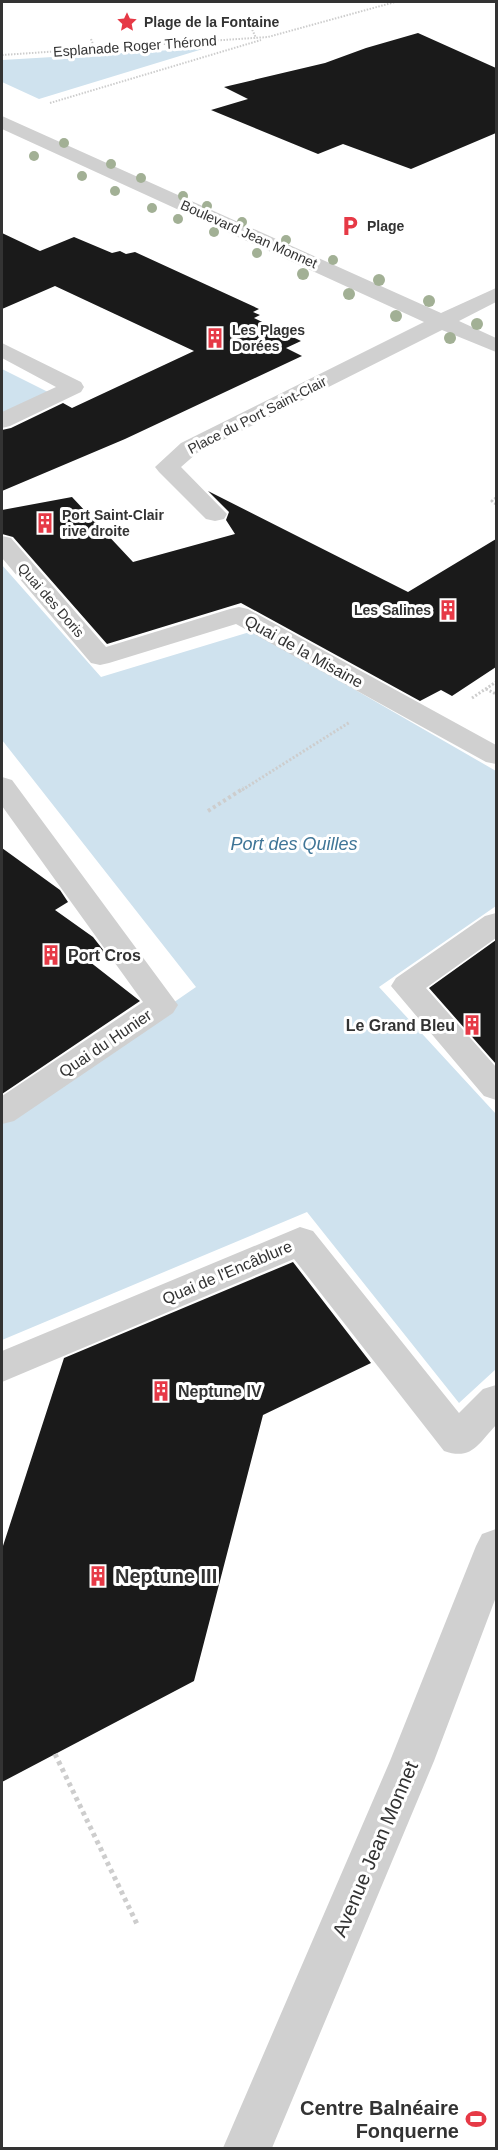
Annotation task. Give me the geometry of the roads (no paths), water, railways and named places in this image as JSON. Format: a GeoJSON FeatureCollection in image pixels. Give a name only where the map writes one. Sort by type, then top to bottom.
{"type":"FeatureCollection","features":[{"type":"Feature","properties":{"kind":"street","name":"Boulevard Jean Monnet"},"geometry":{"type":"LineString","coordinates":[[2,122],[496,346]]}},
{"type":"Feature","properties":{"kind":"street"},"geometry":{"type":"LineString","coordinates":[[2,144],[29,134]]}},
{"type":"Feature","properties":{"kind":"street"},"geometry":{"type":"LineString","coordinates":[[442,321],[496,294]]}},
{"type":"Feature","properties":{"kind":"street","name":"Place du Port Saint-Clair"},"geometry":{"type":"LineString","coordinates":[[215,514],[167,467],[189,448],[442,321]]}},
{"type":"Feature","properties":{"kind":"street"},"geometry":{"type":"LineString","coordinates":[[2,350],[73,387],[2,421]]}},
{"type":"Feature","properties":{"kind":"street","name":"Quai des Doris"},"geometry":{"type":"LineString","coordinates":[[2,543],[100,657]]}},
{"type":"Feature","properties":{"kind":"street","name":"Quai de la Misaine"},"geometry":{"type":"LineString","coordinates":[[100,657],[239,615],[496,756]]}},
{"type":"Feature","properties":{"kind":"street","name":"Quai du Hunier"},"geometry":{"type":"LineString","coordinates":[[2,786],[162,1005],[2,1112]]}},
{"type":"Feature","properties":{"kind":"street"},"geometry":{"type":"LineString","coordinates":[[496,923],[407,986],[496,1088]]}},
{"type":"Feature","properties":{"kind":"street","name":"Quai de l'Encâblure"},"geometry":{"type":"LineString","coordinates":[[2,1367],[300,1241],[458,1440],[496,1400]]}},
{"type":"Feature","properties":{"kind":"street","name":"Avenue Jean Monnet"},"geometry":{"type":"LineString","coordinates":[[247,2148],[412,1761],[496,1546]]}},
{"type":"Feature","properties":{"kind":"water"},"geometry":{"type":"Polygon","coordinates":[[[206,48],[39,99],[2,82],[2,60],[206,48]]]}},
{"type":"Feature","properties":{"kind":"water"},"geometry":{"type":"Polygon","coordinates":[[[2,369],[50,393],[2,416],[2,369]]]}},
{"type":"Feature","properties":{"kind":"water","name":"Port des Quilles"},"geometry":{"type":"Polygon","coordinates":[[[2,565],[101,677],[253,631],[496,771],[496,906],[379,987],[496,1114],[496,1369],[459,1403],[307,1212],[2,1340],[2,1121],[196,987],[2,740],[2,565]]]}},
{"type":"Feature","properties":{"kind":"place","name":"Plage de la Fontaine"},"geometry":{"type":"Point","coordinates":[127,22]}},
{"type":"Feature","properties":{"kind":"place","name":"Plage"},"geometry":{"type":"Point","coordinates":[350,226]}},
{"type":"Feature","properties":{"kind":"place","name":"Les Plages Dorées"},"geometry":{"type":"Point","coordinates":[215,338]}},
{"type":"Feature","properties":{"kind":"place","name":"Port Saint-Clair rive droite"},"geometry":{"type":"Point","coordinates":[45,523]}},
{"type":"Feature","properties":{"kind":"place","name":"Les Salines"},"geometry":{"type":"Point","coordinates":[448,610]}},
{"type":"Feature","properties":{"kind":"place","name":"Port Cros"},"geometry":{"type":"Point","coordinates":[51,955]}},
{"type":"Feature","properties":{"kind":"place","name":"Le Grand Bleu"},"geometry":{"type":"Point","coordinates":[472,1025]}},
{"type":"Feature","properties":{"kind":"place","name":"Neptune IV"},"geometry":{"type":"Point","coordinates":[161,1391]}},
{"type":"Feature","properties":{"kind":"place","name":"Neptune III"},"geometry":{"type":"Point","coordinates":[98,1576]}},
{"type":"Feature","properties":{"kind":"place","name":"Centre Balnéaire Fonquerne"},"geometry":{"type":"Point","coordinates":[476,2119]}}]}
